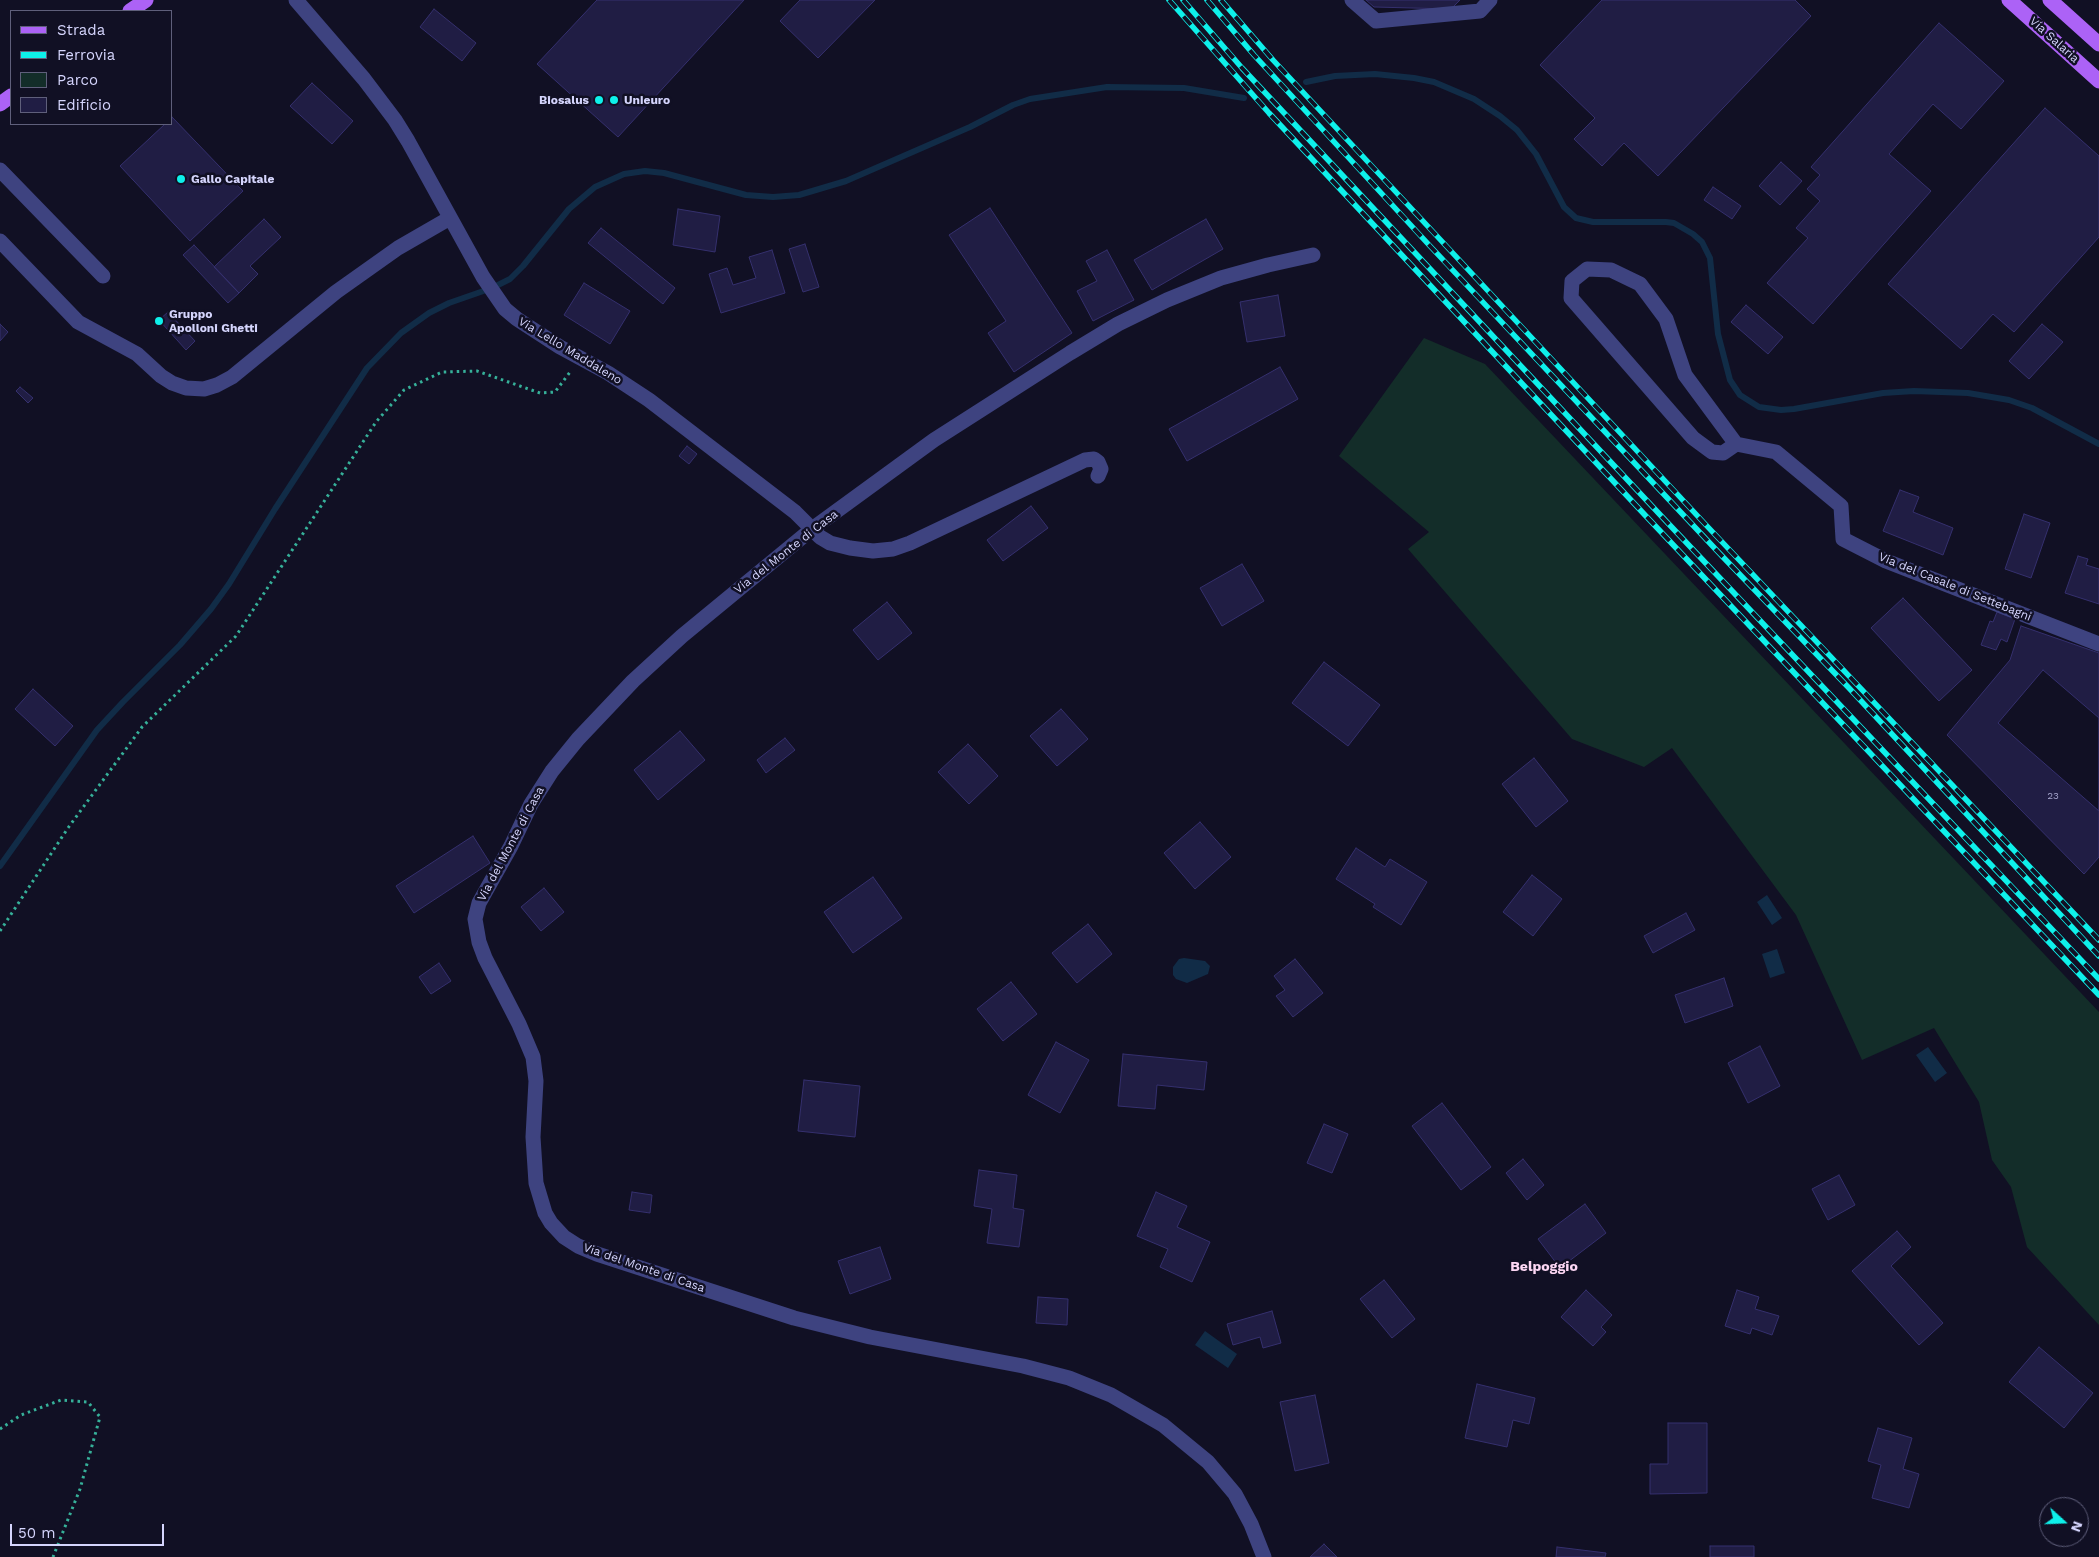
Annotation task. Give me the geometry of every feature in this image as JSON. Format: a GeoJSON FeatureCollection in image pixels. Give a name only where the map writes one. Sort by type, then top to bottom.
{"type":"FeatureCollection","features":[{"type":"Feature","properties":{"kind":"main road"},"geometry":{"type":"LineString","coordinates":[[131,10],[146,0]]}},
{"type":"Feature","properties":{"kind":"main road","name":"Via Salaria"},"geometry":{"type":"LineString","coordinates":[[2009,0],[2099,81]]}},
{"type":"Feature","properties":{"kind":"main road"},"geometry":{"type":"LineString","coordinates":[[2050,0],[2099,44]]}},
{"type":"Feature","properties":{"kind":"street","name":"Via Lello Maddaleno"},"geometry":{"type":"LineString","coordinates":[[296,0],[364,79],[394,120],[408,141],[483,277],[500,303],[517,319],[560,347],[624,383],[662,409],[795,512],[820,537],[838,546],[864,550],[893,549],[910,543],[1085,460],[1094,459],[1098,462],[1101,469],[1098,476]]}},
{"type":"Feature","properties":{"kind":"street"},"geometry":{"type":"LineString","coordinates":[[1352,0],[1376,21],[1480,11],[1490,0]]}},
{"type":"Feature","properties":{"kind":"street"},"geometry":{"type":"LineString","coordinates":[[0,170],[103,276]]}},
{"type":"Feature","properties":{"kind":"street"},"geometry":{"type":"LineString","coordinates":[[0,241],[78,322],[137,354],[161,376],[172,383],[186,388],[204,389],[232,377],[336,292],[398,248],[450,218]]}},
{"type":"Feature","properties":{"kind":"street","name":"Via del Monte di Casa"},"geometry":{"type":"LineString","coordinates":[[1264,1557],[1251,1524],[1235,1494],[1208,1462],[1163,1425],[1112,1395],[1069,1378],[1029,1367],[870,1337],[801,1320],[627,1265],[570,1242],[557,1231],[541,1205],[533,1161],[536,1091],[534,1062],[522,1030],[495,979],[482,949],[475,919],[476,909],[511,846],[531,804],[552,771],[578,739],[633,681],[682,636],[812,529],[934,440],[1118,324],[1167,300],[1221,278],[1313,255]]}},
{"type":"Feature","properties":{"kind":"street"},"geometry":{"type":"LineString","coordinates":[[1587,269],[1611,270],[1640,284],[1666,319],[1685,375],[1736,444],[1723,453],[1712,452],[1693,438],[1571,298],[1572,281],[1587,269]]}},
{"type":"Feature","properties":{"kind":"street","name":"Via del Casale di Settebagni"},"geometry":{"type":"LineString","coordinates":[[1736,444],[1776,452],[1841,506],[1843,539],[1886,561],[2099,644]]}},
{"type":"Feature","properties":{"kind":"path"},"geometry":{"type":"LineString","coordinates":[[0,931],[68,828],[142,727],[236,636],[376,422],[404,390],[442,372],[476,371],[540,394],[555,392],[580,358]]}},
{"type":"Feature","properties":{"kind":"path"},"geometry":{"type":"LineString","coordinates":[[0,1429],[21,1415],[61,1400],[88,1402],[100,1417],[80,1489],[53,1557]]}},
{"type":"Feature","properties":{"kind":"green space"},"geometry":{"type":"Polygon","coordinates":[[[1424,338],[1485,364],[2099,1012],[2099,1325],[2027,1247],[2011,1187],[1992,1160],[1979,1102],[1934,1028],[1862,1060],[1796,915],[1672,748],[1644,767],[1572,739],[1408,549],[1429,532],[1339,456],[1424,338]]]}},
{"type":"Feature","properties":{"kind":"water"},"geometry":{"type":"Polygon","coordinates":[[[1767,895],[1782,918],[1772,925],[1757,902],[1767,895]]]}},
{"type":"Feature","properties":{"kind":"water"},"geometry":{"type":"Polygon","coordinates":[[[1777,949],[1785,973],[1770,978],[1762,954],[1777,949]]]}},
{"type":"Feature","properties":{"kind":"water"},"geometry":{"type":"Polygon","coordinates":[[[1179,959],[1205,961],[1210,966],[1208,974],[1187,983],[1176,979],[1173,975],[1173,967],[1179,959]]]}},
{"type":"Feature","properties":{"kind":"water"},"geometry":{"type":"Polygon","coordinates":[[[1928,1047],[1947,1073],[1935,1082],[1916,1055],[1928,1047]]]}},
{"type":"Feature","properties":{"kind":"water"},"geometry":{"type":"Polygon","coordinates":[[[1205,1331],[1237,1354],[1228,1368],[1195,1345],[1205,1331]]]}},
{"type":"Feature","properties":{"kind":"building","name":"Unieuro"},"geometry":{"type":"Polygon","coordinates":[[[597,0],[744,0],[618,137],[537,64],[597,0]]]}},
{"type":"Feature","properties":{"kind":"building"},"geometry":{"type":"Polygon","coordinates":[[[800,0],[875,0],[818,58],[780,21],[800,0]]]}},
{"type":"Feature","properties":{"kind":"building"},"geometry":{"type":"Polygon","coordinates":[[[1366,0],[1460,0],[1451,9],[1374,7],[1366,0]]]}},
{"type":"Feature","properties":{"kind":"building"},"geometry":{"type":"Polygon","coordinates":[[[1602,0],[1795,0],[1811,16],[1658,176],[1624,143],[1602,166],[1574,139],[1595,118],[1540,65],[1602,0]]]}},
{"type":"Feature","properties":{"kind":"building"},"geometry":{"type":"Polygon","coordinates":[[[434,9],[476,43],[462,61],[420,27],[434,9]]]}},
{"type":"Feature","properties":{"kind":"building"},"geometry":{"type":"Polygon","coordinates":[[[1939,23],[2004,81],[1961,129],[1933,104],[1889,154],[1931,191],[1813,324],[1767,283],[1808,238],[1796,228],[1820,201],[1807,189],[1820,175],[1811,167],[1939,23]]]}},
{"type":"Feature","properties":{"kind":"building"},"geometry":{"type":"Polygon","coordinates":[[[312,83],[353,121],[332,144],[290,106],[312,83]]]}},
{"type":"Feature","properties":{"kind":"building"},"geometry":{"type":"Polygon","coordinates":[[[2045,108],[2099,156],[2099,237],[2014,332],[1993,314],[1961,349],[1888,284],[2045,108]]]}},
{"type":"Feature","properties":{"kind":"building","name":"Gallo Capitale"},"geometry":{"type":"Polygon","coordinates":[[[172,117],[243,191],[190,241],[120,166],[164,125],[172,125],[172,117]]]}},
{"type":"Feature","properties":{"kind":"building"},"geometry":{"type":"Polygon","coordinates":[[[1781,162],[1802,181],[1780,205],[1759,186],[1781,162]]]}},
{"type":"Feature","properties":{"kind":"building"},"geometry":{"type":"Polygon","coordinates":[[[1713,187],[1741,206],[1732,219],[1704,200],[1713,187]]]}},
{"type":"Feature","properties":{"kind":"building"},"geometry":{"type":"Polygon","coordinates":[[[990,208],[1072,333],[1014,372],[988,333],[1006,321],[949,235],[990,208]]]}},
{"type":"Feature","properties":{"kind":"building"},"geometry":{"type":"Polygon","coordinates":[[[678,209],[720,216],[715,252],[673,245],[678,209]]]}},
{"type":"Feature","properties":{"kind":"building"},"geometry":{"type":"Polygon","coordinates":[[[264,219],[281,237],[250,266],[258,274],[239,293],[214,267],[264,219]]]}},
{"type":"Feature","properties":{"kind":"building"},"geometry":{"type":"Polygon","coordinates":[[[1206,219],[1223,249],[1152,290],[1134,260],[1206,219]]]}},
{"type":"Feature","properties":{"kind":"building"},"geometry":{"type":"Polygon","coordinates":[[[601,228],[675,288],[663,304],[588,243],[601,228]]]}},
{"type":"Feature","properties":{"kind":"building"},"geometry":{"type":"Polygon","coordinates":[[[805,244],[819,287],[803,292],[789,249],[805,244]]]}},
{"type":"Feature","properties":{"kind":"building"},"geometry":{"type":"Polygon","coordinates":[[[194,245],[239,293],[228,303],[183,255],[194,245]]]}},
{"type":"Feature","properties":{"kind":"building"},"geometry":{"type":"Polygon","coordinates":[[[772,250],[785,293],[721,313],[709,274],[727,268],[733,285],[756,278],[749,257],[772,250]]]}},
{"type":"Feature","properties":{"kind":"building"},"geometry":{"type":"Polygon","coordinates":[[[1107,250],[1134,300],[1093,321],[1077,291],[1097,281],[1086,261],[1107,250]]]}},
{"type":"Feature","properties":{"kind":"building"},"geometry":{"type":"Polygon","coordinates":[[[584,283],[630,311],[610,344],[564,315],[584,283]]]}},
{"type":"Feature","properties":{"kind":"building"},"geometry":{"type":"Polygon","coordinates":[[[1278,295],[1285,336],[1247,342],[1240,302],[1278,295]]]}},
{"type":"Feature","properties":{"kind":"building"},"geometry":{"type":"Polygon","coordinates":[[[1746,305],[1783,337],[1768,354],[1731,322],[1746,305]]]}},
{"type":"Feature","properties":{"kind":"building"},"geometry":{"type":"Polygon","coordinates":[[[168,312],[195,341],[186,350],[159,320],[168,312]]]}},
{"type":"Feature","properties":{"kind":"building"},"geometry":{"type":"Polygon","coordinates":[[[0,324],[8,332],[0,341],[0,324]]]}},
{"type":"Feature","properties":{"kind":"building"},"geometry":{"type":"Polygon","coordinates":[[[2042,324],[2063,342],[2029,379],[2009,361],[2042,324]]]}},
{"type":"Feature","properties":{"kind":"building"},"geometry":{"type":"Polygon","coordinates":[[[1280,367],[1298,399],[1187,461],[1169,429],[1280,367]]]}},
{"type":"Feature","properties":{"kind":"building"},"geometry":{"type":"Polygon","coordinates":[[[20,387],[33,398],[28,403],[16,391],[20,387]]]}},
{"type":"Feature","properties":{"kind":"building"},"geometry":{"type":"Polygon","coordinates":[[[687,446],[697,454],[689,464],[679,456],[687,446]]]}},
{"type":"Feature","properties":{"kind":"building"},"geometry":{"type":"Polygon","coordinates":[[[1900,490],[1919,497],[1913,512],[1953,528],[1943,555],[1883,531],[1900,490]]]}},
{"type":"Feature","properties":{"kind":"building"},"geometry":{"type":"Polygon","coordinates":[[[1031,506],[1048,528],[1003,561],[987,540],[1031,506]]]}},
{"type":"Feature","properties":{"kind":"building"},"geometry":{"type":"Polygon","coordinates":[[[2024,514],[2050,523],[2031,578],[2005,569],[2024,514]]]}},
{"type":"Feature","properties":{"kind":"building"},"geometry":{"type":"Polygon","coordinates":[[[2078,556],[2088,559],[2086,565],[2099,569],[2099,604],[2065,593],[2078,556]]]}},
{"type":"Feature","properties":{"kind":"building"},"geometry":{"type":"Polygon","coordinates":[[[1242,564],[1264,601],[1222,626],[1200,588],[1242,564]]]}},
{"type":"Feature","properties":{"kind":"building"},"geometry":{"type":"Polygon","coordinates":[[[1903,598],[1972,670],[1939,701],[1871,628],[1903,598]]]}},
{"type":"Feature","properties":{"kind":"building"},"geometry":{"type":"Polygon","coordinates":[[[887,602],[912,633],[878,660],[853,630],[887,602]]]}},
{"type":"Feature","properties":{"kind":"building"},"geometry":{"type":"Polygon","coordinates":[[[1997,612],[2015,619],[2007,642],[2001,639],[1996,650],[1981,645],[1990,621],[1993,622],[1997,612]]]}},
{"type":"Feature","properties":{"kind":"building"},"geometry":{"type":"Polygon","coordinates":[[[2021,626],[2099,653],[2099,857],[2084,874],[1947,735],[2010,660],[2021,626]]]}},
{"type":"Feature","properties":{"kind":"building"},"geometry":{"type":"Polygon","coordinates":[[[1324,662],[1380,705],[1348,746],[1292,703],[1324,662]]]}},
{"type":"Feature","properties":{"kind":"building"},"geometry":{"type":"Polygon","coordinates":[[[2043,670],[2099,718],[2099,811],[1998,723],[2043,670]]]}},
{"type":"Feature","properties":{"kind":"building"},"geometry":{"type":"Polygon","coordinates":[[[33,689],[73,726],[55,746],[15,709],[33,689]]]}},
{"type":"Feature","properties":{"kind":"building"},"geometry":{"type":"Polygon","coordinates":[[[1061,709],[1088,739],[1057,766],[1030,736],[1061,709]]]}},
{"type":"Feature","properties":{"kind":"building"},"geometry":{"type":"Polygon","coordinates":[[[680,731],[705,760],[658,800],[634,770],[680,731]]]}},
{"type":"Feature","properties":{"kind":"building"},"geometry":{"type":"Polygon","coordinates":[[[785,738],[795,750],[766,773],[757,760],[785,738]]]}},
{"type":"Feature","properties":{"kind":"building"},"geometry":{"type":"Polygon","coordinates":[[[968,744],[998,776],[969,804],[938,772],[968,744]]]}},
{"type":"Feature","properties":{"kind":"building"},"geometry":{"type":"Polygon","coordinates":[[[1534,758],[1568,801],[1536,827],[1502,784],[1534,758]]]}},
{"type":"Feature","properties":{"kind":"building"},"geometry":{"type":"Polygon","coordinates":[[[1200,822],[1231,857],[1195,889],[1164,853],[1200,822]]]}},
{"type":"Feature","properties":{"kind":"building"},"geometry":{"type":"Polygon","coordinates":[[[473,836],[490,863],[414,913],[396,886],[473,836]]]}},
{"type":"Feature","properties":{"kind":"building"},"geometry":{"type":"Polygon","coordinates":[[[1356,848],[1385,867],[1390,859],[1427,882],[1401,925],[1373,907],[1375,904],[1336,879],[1356,848]]]}},
{"type":"Feature","properties":{"kind":"building"},"geometry":{"type":"Polygon","coordinates":[[[1532,875],[1562,899],[1533,936],[1503,912],[1532,875]]]}},
{"type":"Feature","properties":{"kind":"building"},"geometry":{"type":"Polygon","coordinates":[[[873,877],[902,918],[853,953],[824,912],[873,877]]]}},
{"type":"Feature","properties":{"kind":"building"},"geometry":{"type":"Polygon","coordinates":[[[544,888],[564,912],[541,931],[521,907],[544,888]]]}},
{"type":"Feature","properties":{"kind":"building"},"geometry":{"type":"Polygon","coordinates":[[[1686,913],[1695,930],[1653,953],[1644,936],[1686,913]]]}},
{"type":"Feature","properties":{"kind":"building"},"geometry":{"type":"Polygon","coordinates":[[[1088,924],[1112,954],[1077,983],[1052,953],[1088,924]]]}},
{"type":"Feature","properties":{"kind":"building"},"geometry":{"type":"Polygon","coordinates":[[[1295,959],[1323,993],[1293,1017],[1276,996],[1285,990],[1274,976],[1295,959]]]}},
{"type":"Feature","properties":{"kind":"building"},"geometry":{"type":"Polygon","coordinates":[[[439,963],[451,981],[431,994],[419,977],[439,963]]]}},
{"type":"Feature","properties":{"kind":"building"},"geometry":{"type":"Polygon","coordinates":[[[1724,978],[1733,1006],[1685,1023],[1675,995],[1724,978]]]}},
{"type":"Feature","properties":{"kind":"building"},"geometry":{"type":"Polygon","coordinates":[[[1011,982],[1037,1014],[1003,1041],[977,1009],[1011,982]]]}},
{"type":"Feature","properties":{"kind":"building"},"geometry":{"type":"Polygon","coordinates":[[[1056,1042],[1089,1060],[1060,1113],[1028,1095],[1056,1042]]]}},
{"type":"Feature","properties":{"kind":"building"},"geometry":{"type":"Polygon","coordinates":[[[1760,1046],[1780,1086],[1748,1103],[1728,1063],[1760,1046]]]}},
{"type":"Feature","properties":{"kind":"building"},"geometry":{"type":"Polygon","coordinates":[[[1123,1054],[1207,1062],[1204,1090],[1157,1085],[1155,1109],[1118,1106],[1123,1054]]]}},
{"type":"Feature","properties":{"kind":"building"},"geometry":{"type":"Polygon","coordinates":[[[804,1080],[860,1086],[855,1137],[798,1131],[804,1080]]]}},
{"type":"Feature","properties":{"kind":"building"},"geometry":{"type":"Polygon","coordinates":[[[1442,1103],[1491,1167],[1461,1190],[1412,1126],[1442,1103]]]}},
{"type":"Feature","properties":{"kind":"building"},"geometry":{"type":"Polygon","coordinates":[[[1324,1124],[1348,1134],[1332,1173],[1307,1163],[1324,1124]]]}},
{"type":"Feature","properties":{"kind":"building"},"geometry":{"type":"Polygon","coordinates":[[[1523,1159],[1544,1185],[1527,1200],[1506,1173],[1523,1159]]]}},
{"type":"Feature","properties":{"kind":"building"},"geometry":{"type":"Polygon","coordinates":[[[979,1170],[1017,1175],[1013,1208],[1024,1210],[1019,1247],[987,1243],[992,1209],[974,1206],[979,1170]]]}},
{"type":"Feature","properties":{"kind":"building"},"geometry":{"type":"Polygon","coordinates":[[[1839,1175],[1855,1205],[1828,1220],[1812,1189],[1839,1175]]]}},
{"type":"Feature","properties":{"kind":"building"},"geometry":{"type":"Polygon","coordinates":[[[632,1192],[652,1195],[650,1213],[629,1210],[632,1192]]]}},
{"type":"Feature","properties":{"kind":"building"},"geometry":{"type":"Polygon","coordinates":[[[1156,1192],[1187,1206],[1177,1227],[1210,1242],[1192,1282],[1160,1267],[1168,1249],[1137,1236],[1156,1192]]]}},
{"type":"Feature","properties":{"kind":"building"},"geometry":{"type":"Polygon","coordinates":[[[1585,1204],[1606,1233],[1560,1268],[1538,1239],[1585,1204]]]}},
{"type":"Feature","properties":{"kind":"building"},"geometry":{"type":"Polygon","coordinates":[[[1897,1231],[1911,1247],[1891,1266],[1943,1323],[1919,1345],[1852,1271],[1897,1231]]]}},
{"type":"Feature","properties":{"kind":"building"},"geometry":{"type":"Polygon","coordinates":[[[880,1247],[891,1279],[850,1294],[838,1261],[880,1247]]]}},
{"type":"Feature","properties":{"kind":"building"},"geometry":{"type":"Polygon","coordinates":[[[1384,1280],[1415,1319],[1392,1338],[1360,1299],[1384,1280]]]}},
{"type":"Feature","properties":{"kind":"building"},"geometry":{"type":"Polygon","coordinates":[[[1586,1290],[1612,1315],[1601,1327],[1606,1332],[1593,1346],[1561,1317],[1586,1290]]]}},
{"type":"Feature","properties":{"kind":"building"},"geometry":{"type":"Polygon","coordinates":[[[1737,1290],[1759,1297],[1755,1309],[1779,1316],[1772,1335],[1752,1328],[1750,1334],[1725,1326],[1737,1290]]]}},
{"type":"Feature","properties":{"kind":"building"},"geometry":{"type":"Polygon","coordinates":[[[1038,1297],[1068,1299],[1067,1325],[1036,1323],[1038,1297]]]}},
{"type":"Feature","properties":{"kind":"building"},"geometry":{"type":"Polygon","coordinates":[[[1272,1311],[1281,1343],[1263,1348],[1260,1337],[1233,1345],[1227,1324],[1272,1311]]]}},
{"type":"Feature","properties":{"kind":"building"},"geometry":{"type":"Polygon","coordinates":[[[2039,1347],[2093,1393],[2064,1428],[2009,1382],[2039,1347]]]}},
{"type":"Feature","properties":{"kind":"building"},"geometry":{"type":"Polygon","coordinates":[[[1477,1384],[1535,1398],[1529,1424],[1513,1420],[1507,1447],[1465,1438],[1477,1384]]]}},
{"type":"Feature","properties":{"kind":"building"},"geometry":{"type":"Polygon","coordinates":[[[1315,1395],[1329,1463],[1295,1471],[1280,1402],[1315,1395]]]}},
{"type":"Feature","properties":{"kind":"building"},"geometry":{"type":"Polygon","coordinates":[[[1668,1423],[1707,1423],[1707,1493],[1650,1494],[1650,1464],[1668,1464],[1668,1423]]]}},
{"type":"Feature","properties":{"kind":"building"},"geometry":{"type":"Polygon","coordinates":[[[1878,1428],[1912,1438],[1903,1469],[1919,1474],[1909,1508],[1872,1498],[1881,1465],[1868,1461],[1878,1428]]]}},
{"type":"Feature","properties":{"kind":"building"},"geometry":{"type":"Polygon","coordinates":[[[1324,1544],[1337,1557],[1310,1557],[1324,1544]]]}},
{"type":"Feature","properties":{"kind":"building"},"geometry":{"type":"Polygon","coordinates":[[[1710,1546],[1754,1546],[1754,1557],[1710,1557],[1710,1546]]]}},
{"type":"Feature","properties":{"kind":"building"},"geometry":{"type":"Polygon","coordinates":[[[1557,1547],[1606,1553],[1605,1557],[1556,1557],[1557,1547]]]}},
{"type":"Feature","properties":{"kind":"waterway"},"geometry":{"type":"LineString","coordinates":[[1306,82],[1335,76],[1375,74],[1434,82],[1474,99],[1517,130],[1536,154],[1564,207],[1576,218],[1593,222],[1674,223],[1693,234],[1702,242],[1710,258],[1718,334],[1730,380],[1740,395],[1759,407],[1781,410],[1794,409],[1883,393],[1914,391],[1968,393],[2009,400],[2032,408],[2099,444]]}},
{"type":"Feature","properties":{"kind":"waterway"},"geometry":{"type":"LineString","coordinates":[[0,866],[97,730],[180,645],[211,609],[229,584],[275,509],[367,368],[401,333],[429,313],[510,279],[523,266],[569,209],[595,187],[624,174],[645,171],[664,173],[746,195],[773,197],[799,195],[846,181],[1030,99],[1107,87],[1184,88],[1244,98]]}},
{"type":"Feature","properties":{"kind":"railway"},"geometry":{"type":"LineString","coordinates":[[1169,0],[1269,113],[1644,514],[2099,995]]}},
{"type":"Feature","properties":{"kind":"railway"},"geometry":{"type":"LineString","coordinates":[[1183,0],[1242,68],[1665,520],[2099,979]]}},
{"type":"Feature","properties":{"kind":"railway"},"geometry":{"type":"LineString","coordinates":[[1207,0],[1254,55],[1430,246],[1849,688],[2099,956]]}},
{"type":"Feature","properties":{"kind":"railway"},"geometry":{"type":"LineString","coordinates":[[1221,0],[1273,60],[1706,525],[2099,940]]}},
{"type":"Feature","properties":{"kind":"place","name":"Biosalus"},"geometry":{"type":"Point","coordinates":[599,100]}},
{"type":"Feature","properties":{"kind":"place","name":"Unieuro"},"geometry":{"type":"Point","coordinates":[614,100]}},
{"type":"Feature","properties":{"kind":"place","name":"Gallo Capitale"},"geometry":{"type":"Point","coordinates":[181,179]}},
{"type":"Feature","properties":{"kind":"place","name":"Gruppo Apolloni Ghetti"},"geometry":{"type":"Point","coordinates":[159,321]}},
{"type":"Feature","properties":{"kind":"district","name":"Belpoggio"},"geometry":{"type":"Point","coordinates":[1544,1267]}}]}
